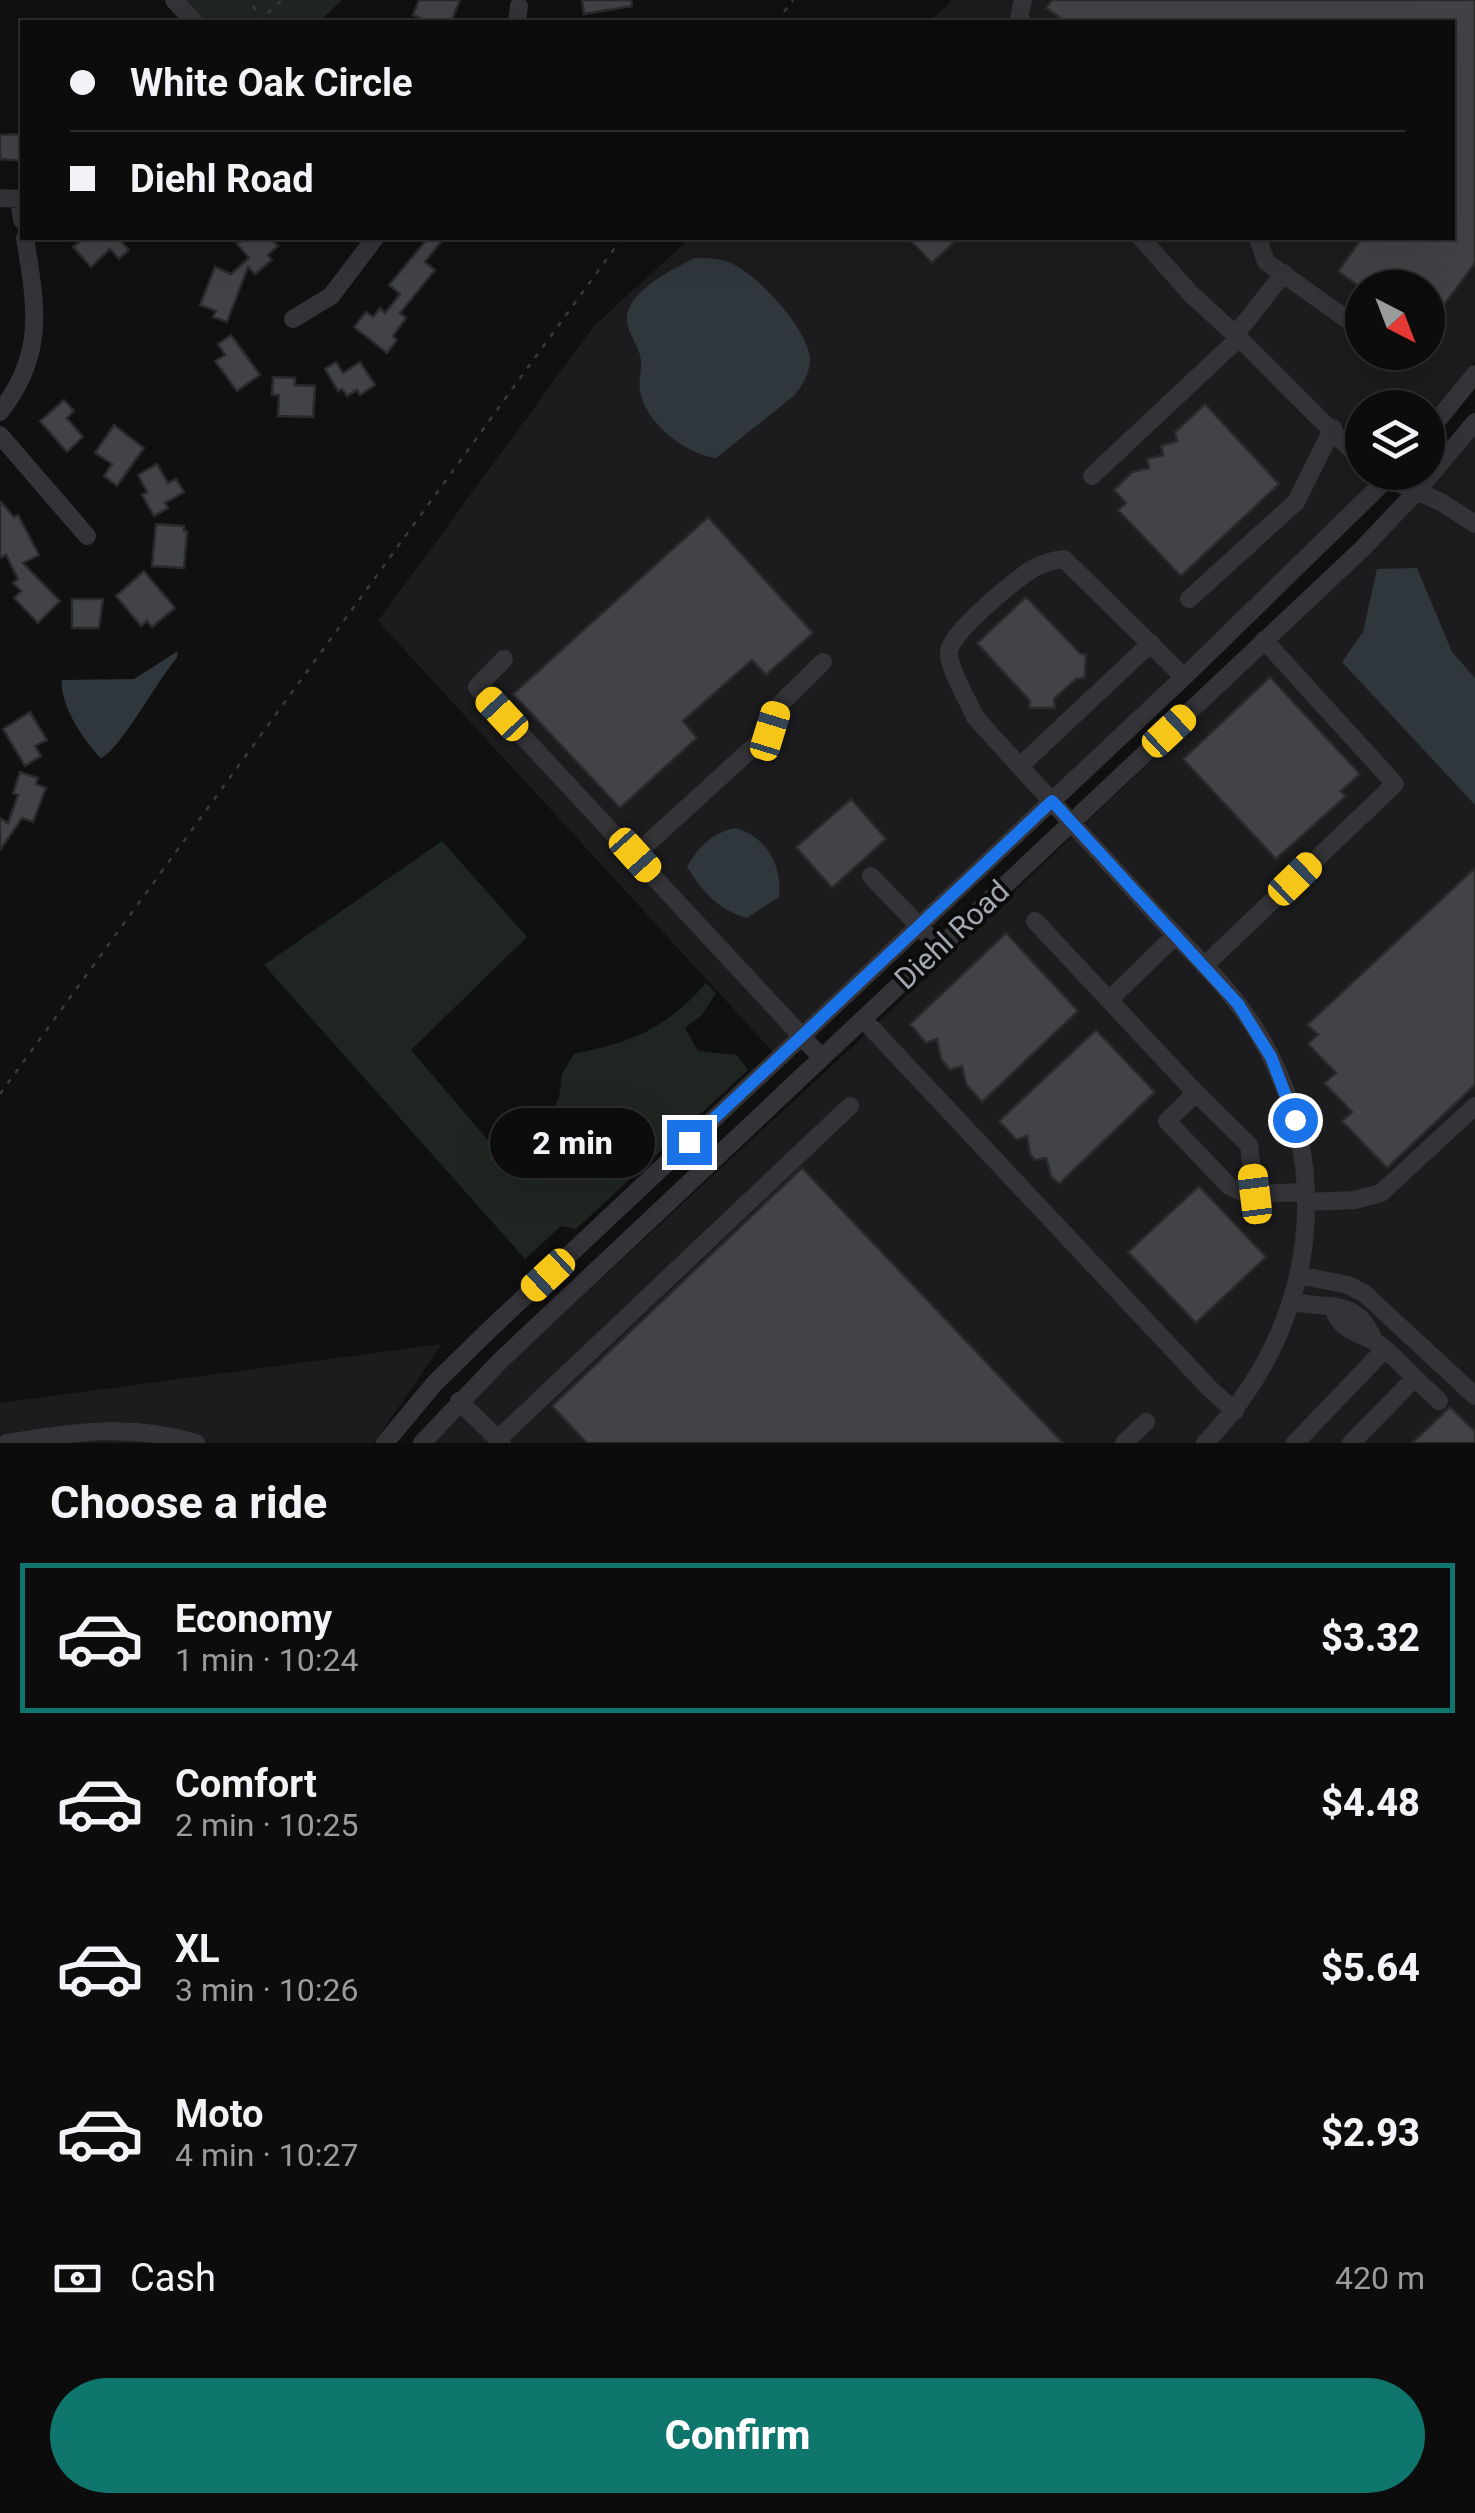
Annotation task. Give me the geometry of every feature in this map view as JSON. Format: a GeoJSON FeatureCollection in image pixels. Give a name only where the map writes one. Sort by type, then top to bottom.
{"type":"FeatureCollection","features":[{"type":"Feature","properties":{"kind":"street"},"geometry":{"type":"LineString","coordinates":[[174,0],[192,20]]}},
{"type":"Feature","properties":{"kind":"street"},"geometry":{"type":"LineString","coordinates":[[0,412],[24,375],[34,343],[36,307],[25,240]]}},
{"type":"Feature","properties":{"kind":"street"},"geometry":{"type":"LineString","coordinates":[[293,319],[331,296],[373,240]]}},
{"type":"Feature","properties":{"kind":"street"},"geometry":{"type":"LineString","coordinates":[[1142,240],[1191,294],[1345,442]]}},
{"type":"Feature","properties":{"kind":"street"},"geometry":{"type":"LineString","coordinates":[[1259,240],[1266,262],[1345,318]]}},
{"type":"Feature","properties":{"kind":"street"},"geometry":{"type":"LineString","coordinates":[[1092,476],[1238,336],[1284,273]]}},
{"type":"Feature","properties":{"kind":"street"},"geometry":{"type":"LineString","coordinates":[[1445,411],[1475,374]]}},
{"type":"Feature","properties":{"kind":"street","name":"Diehl Road"},"geometry":{"type":"LineString","coordinates":[[422,1443],[459,1402],[1362,549],[1475,422]]}},
{"type":"Feature","properties":{"kind":"street"},"geometry":{"type":"LineString","coordinates":[[1189,600],[1296,502],[1333,428]]}},
{"type":"Feature","properties":{"kind":"street"},"geometry":{"type":"LineString","coordinates":[[0,434],[88,536]]}},
{"type":"Feature","properties":{"kind":"street","name":"Diehl Road"},"geometry":{"type":"LineString","coordinates":[[385,1443],[460,1358],[1184,677],[1370,490]]}},
{"type":"Feature","properties":{"kind":"street"},"geometry":{"type":"LineString","coordinates":[[1412,490],[1475,524]]}},
{"type":"Feature","properties":{"kind":"street"},"geometry":{"type":"LineString","coordinates":[[1184,677],[1064,559],[1032,569],[989,604],[953,640],[949,650],[950,662],[976,717],[1204,966],[1253,1025],[1280,1077],[1300,1138],[1306,1198],[1305,1239],[1292,1302],[1269,1358],[1235,1410],[1205,1443]]}},
{"type":"Feature","properties":{"kind":"street"},"geometry":{"type":"LineString","coordinates":[[1204,966],[1395,784],[1264,640]]}},
{"type":"Feature","properties":{"kind":"street"},"geometry":{"type":"LineString","coordinates":[[1020,766],[1152,643]]}},
{"type":"Feature","properties":{"kind":"street"},"geometry":{"type":"LineString","coordinates":[[504,658],[477,686],[822,1058]]}},
{"type":"Feature","properties":{"kind":"street"},"geometry":{"type":"LineString","coordinates":[[635,855],[770,731],[779,704],[822,662]]}},
{"type":"Feature","properties":{"kind":"street"},"geometry":{"type":"LineString","coordinates":[[871,876],[939,947]]}},
{"type":"Feature","properties":{"kind":"street"},"geometry":{"type":"LineString","coordinates":[[1035,922],[1248,1145],[1255,1194]]}},
{"type":"Feature","properties":{"kind":"street"},"geometry":{"type":"LineString","coordinates":[[1109,1000],[1176,936]]}},
{"type":"Feature","properties":{"kind":"street"},"geometry":{"type":"LineString","coordinates":[[862,1020],[1211,1390],[1235,1410]]}},
{"type":"Feature","properties":{"kind":"street"},"geometry":{"type":"LineString","coordinates":[[1196,1093],[1167,1121],[1229,1186],[1255,1194],[1306,1198],[1355,1200],[1382,1193],[1475,1106]]}},
{"type":"Feature","properties":{"kind":"street"},"geometry":{"type":"LineString","coordinates":[[459,1402],[500,1441],[850,1106]]}},
{"type":"Feature","properties":{"kind":"street"},"geometry":{"type":"LineString","coordinates":[[1298,1275],[1348,1284],[1365,1294],[1475,1396]]}},
{"type":"Feature","properties":{"kind":"street"},"geometry":{"type":"LineString","coordinates":[[1292,1302],[1344,1306],[1357,1314],[1379,1344],[1438,1401]]}},
{"type":"Feature","properties":{"kind":"street"},"geometry":{"type":"LineString","coordinates":[[1295,1443],[1379,1344]]}},
{"type":"Feature","properties":{"kind":"street"},"geometry":{"type":"LineString","coordinates":[[1351,1443],[1415,1378]]}},
{"type":"Feature","properties":{"kind":"street"},"geometry":{"type":"LineString","coordinates":[[1124,1443],[1146,1422]]}},
{"type":"Feature","properties":{"kind":"street"},"geometry":{"type":"LineString","coordinates":[[6,1443],[98,1430],[132,1430],[196,1443]]}},
{"type":"Feature","properties":{"kind":"path"},"geometry":{"type":"LineString","coordinates":[[253,6],[262,18],[282,0]]}},
{"type":"Feature","properties":{"kind":"path"},"geometry":{"type":"LineString","coordinates":[[0,1094],[621,240]]}},
{"type":"Feature","properties":{"kind":"shaded area"},"geometry":{"type":"Polygon","coordinates":[[[184,0],[342,0],[321,20],[203,20],[184,0]]]}},
{"type":"Feature","properties":{"kind":"shaded area"},"geometry":{"type":"Polygon","coordinates":[[[949,0],[1475,0],[1475,361],[1445,399],[1445,390],[1345,390],[1345,490],[1366,490],[1343,516],[773,1052],[378,621],[594,326],[688,240],[1455,240],[1455,20],[930,20],[949,0]]]}},
{"type":"Feature","properties":{"kind":"shaded area"},"geometry":{"type":"Polygon","coordinates":[[[695,258],[726,261],[765,288],[800,332],[810,359],[806,378],[795,395],[716,458],[679,443],[649,414],[640,390],[640,357],[627,320],[640,292],[695,258]]]}},
{"type":"Feature","properties":{"kind":"shaded area"},"geometry":{"type":"Polygon","coordinates":[[[1475,433],[1475,1443],[432,1443],[456,1413],[866,1034],[1403,519],[1427,490],[1445,490],[1445,469],[1475,433]]]}},
{"type":"Feature","properties":{"kind":"shaded area"},"geometry":{"type":"Polygon","coordinates":[[[1417,568],[1452,652],[1475,678],[1475,805],[1342,662],[1363,632],[1377,569],[1417,568]]]}},
{"type":"Feature","properties":{"kind":"shaded area"},"geometry":{"type":"Polygon","coordinates":[[[178,651],[129,728],[101,758],[74,722],[64,700],[62,680],[134,679],[178,651]]]}},
{"type":"Feature","properties":{"kind":"shaded area"},"geometry":{"type":"Polygon","coordinates":[[[735,828],[764,845],[775,864],[780,885],[779,897],[747,918],[712,899],[687,867],[706,842],[735,828]]]}},
{"type":"Feature","properties":{"kind":"shaded area"},"geometry":{"type":"Polygon","coordinates":[[[442,841],[527,937],[411,1050],[500,1154],[516,1149],[541,1130],[559,1098],[562,1074],[574,1054],[631,1038],[662,1023],[706,983],[716,993],[702,1015],[685,1028],[698,1051],[737,1055],[748,1070],[576,1229],[561,1226],[525,1259],[264,965],[442,841]]]}},
{"type":"Feature","properties":{"kind":"shaded area"},"geometry":{"type":"Polygon","coordinates":[[[442,1344],[374,1443],[0,1443],[0,1403],[442,1344]]]}},
{"type":"Feature","properties":{"kind":"building"},"geometry":{"type":"Polygon","coordinates":[[[419,0],[460,0],[452,20],[419,20],[413,15],[419,0]]]}},
{"type":"Feature","properties":{"kind":"building"},"geometry":{"type":"Polygon","coordinates":[[[582,0],[631,0],[632,6],[584,14],[582,0]]]}},
{"type":"Feature","properties":{"kind":"building"},"geometry":{"type":"Polygon","coordinates":[[[1052,0],[1475,0],[1475,263],[1445,304],[1445,270],[1345,270],[1345,276],[1338,271],[1361,240],[1455,240],[1455,20],[1063,20],[1046,8],[1052,0]]]}},
{"type":"Feature","properties":{"kind":"building"},"geometry":{"type":"Polygon","coordinates":[[[20,134],[20,161],[0,159],[0,135],[20,134]]]}},
{"type":"Feature","properties":{"kind":"building"},"geometry":{"type":"Polygon","coordinates":[[[82,240],[120,240],[129,250],[119,259],[110,249],[91,267],[73,247],[82,240]]]}},
{"type":"Feature","properties":{"kind":"building"},"geometry":{"type":"Polygon","coordinates":[[[242,240],[272,240],[278,246],[268,255],[272,260],[255,274],[248,267],[227,322],[213,317],[216,311],[200,305],[215,267],[231,274],[249,258],[237,244],[242,240]]]}},
{"type":"Feature","properties":{"kind":"building"},"geometry":{"type":"Polygon","coordinates":[[[426,240],[442,240],[425,262],[435,270],[400,313],[406,318],[387,353],[354,327],[366,312],[373,317],[380,308],[385,313],[400,294],[389,285],[426,240]]]}},
{"type":"Feature","properties":{"kind":"building"},"geometry":{"type":"Polygon","coordinates":[[[910,240],[957,240],[932,263],[910,240]]]}},
{"type":"Feature","properties":{"kind":"building"},"geometry":{"type":"Polygon","coordinates":[[[231,335],[260,375],[237,391],[215,361],[225,355],[218,344],[231,335]]]}},
{"type":"Feature","properties":{"kind":"building"},"geometry":{"type":"Polygon","coordinates":[[[336,362],[343,373],[360,362],[375,385],[360,395],[357,390],[347,396],[342,389],[338,391],[325,369],[336,362]]]}},
{"type":"Feature","properties":{"kind":"building"},"geometry":{"type":"Polygon","coordinates":[[[273,377],[295,378],[295,385],[315,386],[313,417],[278,416],[279,395],[272,395],[273,377]]]}},
{"type":"Feature","properties":{"kind":"building"},"geometry":{"type":"Polygon","coordinates":[[[64,400],[74,411],[67,418],[83,437],[67,452],[40,421],[64,400]]]}},
{"type":"Feature","properties":{"kind":"building"},"geometry":{"type":"Polygon","coordinates":[[[1205,404],[1279,484],[1181,576],[1118,510],[1126,503],[1114,490],[1132,472],[1149,468],[1147,459],[1163,455],[1161,446],[1177,441],[1175,432],[1205,404]]]}},
{"type":"Feature","properties":{"kind":"building"},"geometry":{"type":"Polygon","coordinates":[[[114,425],[144,448],[117,486],[104,476],[112,464],[95,453],[114,425]]]}},
{"type":"Feature","properties":{"kind":"building"},"geometry":{"type":"Polygon","coordinates":[[[157,464],[168,483],[176,479],[184,492],[165,503],[168,508],[154,516],[142,495],[147,492],[138,475],[157,464]]]}},
{"type":"Feature","properties":{"kind":"building"},"geometry":{"type":"Polygon","coordinates":[[[0,501],[14,517],[18,515],[39,555],[23,563],[60,601],[38,623],[14,598],[21,591],[13,583],[18,579],[6,555],[0,558],[0,501]]]}},
{"type":"Feature","properties":{"kind":"building"},"geometry":{"type":"Polygon","coordinates":[[[708,517],[813,633],[766,675],[752,660],[683,721],[697,738],[620,808],[513,694],[708,517]]]}},
{"type":"Feature","properties":{"kind":"building"},"geometry":{"type":"Polygon","coordinates":[[[156,524],[184,526],[184,568],[152,566],[156,524]]]}},
{"type":"Feature","properties":{"kind":"building"},"geometry":{"type":"Polygon","coordinates":[[[144,571],[175,608],[152,627],[147,621],[141,626],[116,596],[144,571]]]}},
{"type":"Feature","properties":{"kind":"building"},"geometry":{"type":"Polygon","coordinates":[[[1026,597],[1081,654],[1086,654],[1085,678],[1076,679],[1054,699],[1055,708],[1029,708],[1030,701],[977,643],[1026,597]]]}},
{"type":"Feature","properties":{"kind":"building"},"geometry":{"type":"Polygon","coordinates":[[[72,599],[103,599],[99,628],[72,628],[72,599]]]}},
{"type":"Feature","properties":{"kind":"building"},"geometry":{"type":"Polygon","coordinates":[[[1270,677],[1360,774],[1341,791],[1346,796],[1276,859],[1183,759],[1270,677]]]}},
{"type":"Feature","properties":{"kind":"building"},"geometry":{"type":"Polygon","coordinates":[[[30,712],[47,740],[35,746],[41,756],[25,766],[3,729],[30,712]]]}},
{"type":"Feature","properties":{"kind":"building"},"geometry":{"type":"Polygon","coordinates":[[[20,772],[38,778],[36,784],[46,788],[33,822],[22,818],[0,850],[0,818],[8,823],[18,795],[13,793],[20,772]]]}},
{"type":"Feature","properties":{"kind":"building"},"geometry":{"type":"Polygon","coordinates":[[[851,799],[886,839],[832,888],[796,847],[851,799]]]}},
{"type":"Feature","properties":{"kind":"building"},"geometry":{"type":"Polygon","coordinates":[[[1475,868],[1475,1085],[1387,1168],[1342,1121],[1352,1112],[1324,1083],[1336,1073],[1308,1044],[1318,1034],[1307,1025],[1475,868]]]}},
{"type":"Feature","properties":{"kind":"building"},"geometry":{"type":"Polygon","coordinates":[[[1006,933],[1078,1011],[982,1102],[966,1084],[962,1066],[950,1070],[941,1059],[937,1039],[926,1043],[910,1024],[1006,933]]]}},
{"type":"Feature","properties":{"kind":"building"},"geometry":{"type":"Polygon","coordinates":[[[1096,1030],[1155,1092],[1059,1184],[1051,1176],[1046,1158],[1035,1160],[1030,1154],[1027,1136],[1017,1140],[999,1121],[1096,1030]]]}},
{"type":"Feature","properties":{"kind":"building"},"geometry":{"type":"Polygon","coordinates":[[[802,1168],[1063,1443],[587,1443],[552,1406],[802,1168]]]}},
{"type":"Feature","properties":{"kind":"building"},"geometry":{"type":"Polygon","coordinates":[[[1199,1186],[1266,1257],[1196,1323],[1128,1252],[1199,1186]]]}},
{"type":"Feature","properties":{"kind":"building"},"geometry":{"type":"Polygon","coordinates":[[[1450,1407],[1475,1431],[1475,1443],[1412,1443],[1450,1407]]]}},
{"type":"Feature","properties":{"kind":"route"},"geometry":{"type":"LineString","coordinates":[[689,1142],[1052,801],[1238,1004],[1271,1057],[1295,1120]]}}]}
